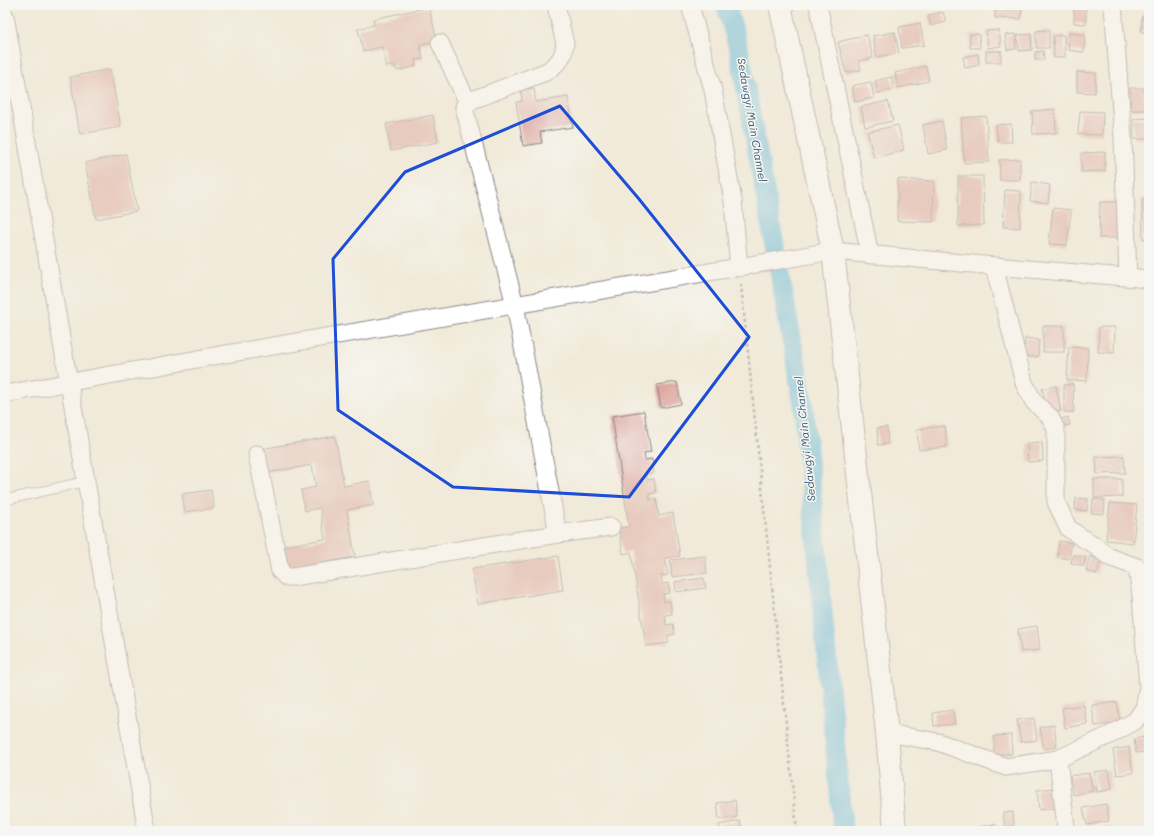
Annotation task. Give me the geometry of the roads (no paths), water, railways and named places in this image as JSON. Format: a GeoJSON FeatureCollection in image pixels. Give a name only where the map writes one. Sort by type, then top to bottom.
{"type":"FeatureCollection","features":[{"type":"Feature","properties":{"kind":"street"},"geometry":{"type":"LineString","coordinates":[[556,5],[565,44],[563,54],[558,61],[548,71],[472,100],[464,107],[514,305],[558,534]]}},
{"type":"Feature","properties":{"kind":"street"},"geometry":{"type":"LineString","coordinates":[[690,5],[713,90],[745,266]]}},
{"type":"Feature","properties":{"kind":"street"},"geometry":{"type":"LineString","coordinates":[[780,5],[824,253],[887,733],[895,831]]}},
{"type":"Feature","properties":{"kind":"street"},"geometry":{"type":"LineString","coordinates":[[818,5],[870,255]]}},
{"type":"Feature","properties":{"kind":"street"},"geometry":{"type":"LineString","coordinates":[[1113,5],[1123,137],[1128,277]]}},
{"type":"Feature","properties":{"kind":"street"},"geometry":{"type":"LineString","coordinates":[[5,16],[147,831]]}},
{"type":"Feature","properties":{"kind":"street"},"geometry":{"type":"LineString","coordinates":[[440,43],[468,103]]}},
{"type":"Feature","properties":{"kind":"street"},"geometry":{"type":"LineString","coordinates":[[5,394],[220,355],[824,253],[870,255],[1149,279]]}},
{"type":"Feature","properties":{"kind":"street"},"geometry":{"type":"LineString","coordinates":[[887,733],[938,742],[1006,768],[1058,759],[1112,734],[1135,721],[1144,708],[1148,687],[1141,596],[1137,567],[1109,557],[1093,544],[1068,528],[1056,502],[1056,429],[1050,417],[1034,402],[1024,384],[994,266]]}},
{"type":"Feature","properties":{"kind":"street"},"geometry":{"type":"LineString","coordinates":[[257,454],[280,570],[286,577],[558,534],[612,527]]}},
{"type":"Feature","properties":{"kind":"street"},"geometry":{"type":"LineString","coordinates":[[1058,759],[1066,827]]}},
{"type":"Feature","properties":{"kind":"lane"},"geometry":{"type":"LineString","coordinates":[[5,500],[87,481]]}},
{"type":"Feature","properties":{"kind":"waterway","name":"Sedawgyi Main Channel"},"geometry":{"type":"LineString","coordinates":[[726,5],[739,50],[803,402],[843,831]]}}]}
